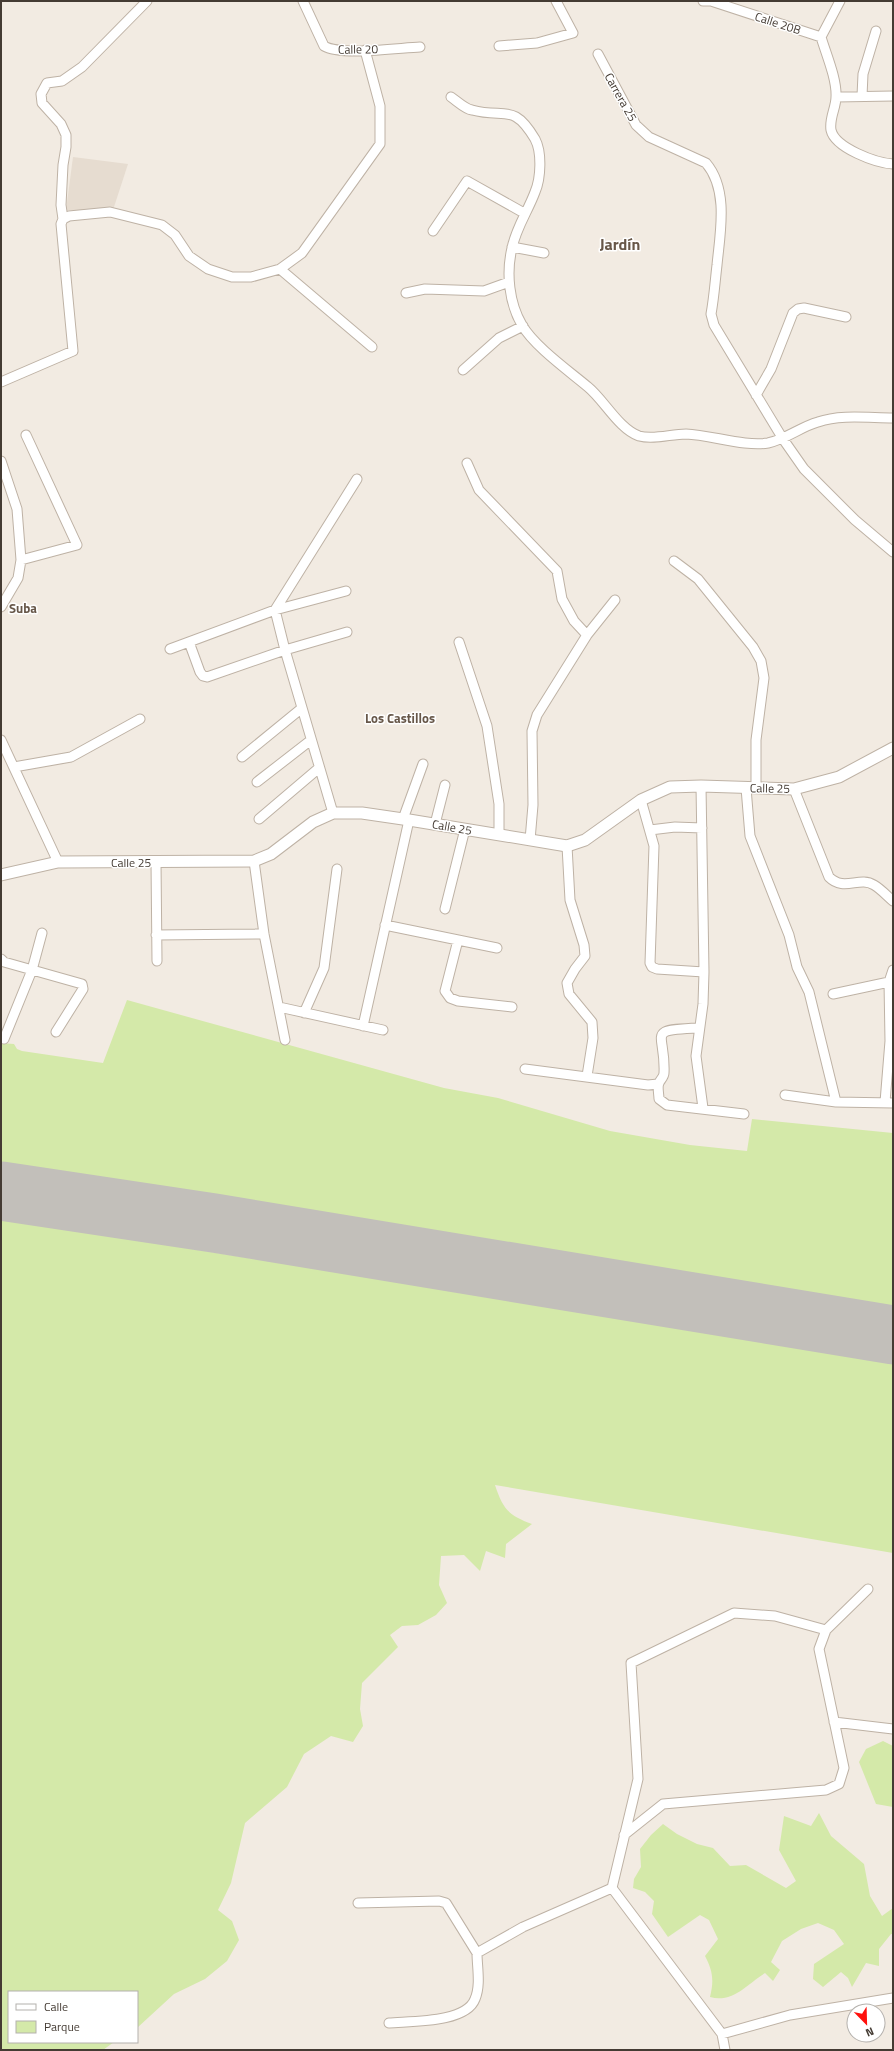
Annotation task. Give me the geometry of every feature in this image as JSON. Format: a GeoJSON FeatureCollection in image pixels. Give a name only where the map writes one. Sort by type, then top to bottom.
{"type":"FeatureCollection","features":[{"type":"Feature","properties":{"kind":"street"},"geometry":{"type":"LineString","coordinates":[[63,219],[61,205],[66,135],[61,124],[42,103],[41,94],[47,83],[62,81],[82,67],[147,1]]}},
{"type":"Feature","properties":{"kind":"street","name":"Calle 20"},"geometry":{"type":"LineString","coordinates":[[303,1],[324,46],[330,50],[420,47]]}},
{"type":"Feature","properties":{"kind":"street"},"geometry":{"type":"LineString","coordinates":[[499,46],[537,43],[573,33],[556,1]]}},
{"type":"Feature","properties":{"kind":"street","name":"Calle 20B"},"geometry":{"type":"LineString","coordinates":[[703,1],[711,1],[821,37]]}},
{"type":"Feature","properties":{"kind":"street"},"geometry":{"type":"LineString","coordinates":[[840,1],[821,37],[831,70],[836,97],[830,120],[831,131],[839,143],[868,158],[893,164]]}},
{"type":"Feature","properties":{"kind":"street"},"geometry":{"type":"LineString","coordinates":[[862,96],[863,74],[876,31]]}},
{"type":"Feature","properties":{"kind":"street"},"geometry":{"type":"LineString","coordinates":[[1,382],[73,351],[60,224],[63,219],[69,216],[110,212],[162,224],[175,235],[189,256],[208,269],[232,277],[251,277],[280,269],[302,253],[380,144],[380,106],[365,50]]}},
{"type":"Feature","properties":{"kind":"street","name":"Carrera 25"},"geometry":{"type":"LineString","coordinates":[[598,54],[636,125],[649,136],[706,163],[715,176],[720,201],[721,225],[711,314],[714,325],[756,395]]}},
{"type":"Feature","properties":{"kind":"street"},"geometry":{"type":"LineString","coordinates":[[836,97],[893,96]]}},
{"type":"Feature","properties":{"kind":"street"},"geometry":{"type":"LineString","coordinates":[[451,97],[470,110],[510,113],[522,120],[536,142],[540,163],[536,191],[524,213],[512,247],[509,282],[515,309],[522,326],[533,338],[591,390],[629,430],[640,436],[653,437],[686,434],[766,443],[783,439],[817,422],[834,418],[893,418]]}},
{"type":"Feature","properties":{"kind":"street"},"geometry":{"type":"LineString","coordinates":[[433,230],[467,181],[524,213]]}},
{"type":"Feature","properties":{"kind":"street"},"geometry":{"type":"LineString","coordinates":[[512,247],[544,253]]}},
{"type":"Feature","properties":{"kind":"street"},"geometry":{"type":"LineString","coordinates":[[280,269],[372,347]]}},
{"type":"Feature","properties":{"kind":"street"},"geometry":{"type":"LineString","coordinates":[[406,293],[425,288],[484,291],[509,282]]}},
{"type":"Feature","properties":{"kind":"street"},"geometry":{"type":"LineString","coordinates":[[846,317],[804,308],[798,309],[793,313],[771,369],[756,395],[783,439],[804,469],[830,496],[893,552]]}},
{"type":"Feature","properties":{"kind":"street"},"geometry":{"type":"LineString","coordinates":[[463,370],[499,338],[522,326]]}},
{"type":"Feature","properties":{"kind":"street"},"geometry":{"type":"LineString","coordinates":[[21,560],[77,545],[26,435]]}},
{"type":"Feature","properties":{"kind":"street"},"geometry":{"type":"LineString","coordinates":[[1,461],[17,509],[21,560],[18,578],[1,607]]}},
{"type":"Feature","properties":{"kind":"street"},"geometry":{"type":"LineString","coordinates":[[467,463],[479,490],[557,571],[562,599],[574,621],[587,635]]}},
{"type":"Feature","properties":{"kind":"street"},"geometry":{"type":"LineString","coordinates":[[332,813],[275,610],[357,479]]}},
{"type":"Feature","properties":{"kind":"street"},"geometry":{"type":"LineString","coordinates":[[674,561],[698,579],[753,647],[761,660],[764,678],[751,788],[750,836],[789,935],[797,967],[809,992],[836,1102]]}},
{"type":"Feature","properties":{"kind":"street"},"geometry":{"type":"LineString","coordinates":[[170,649],[275,610],[346,591]]}},
{"type":"Feature","properties":{"kind":"street"},"geometry":{"type":"LineString","coordinates":[[530,840],[533,805],[532,731],[537,715],[587,635],[615,600]]}},
{"type":"Feature","properties":{"kind":"street"},"geometry":{"type":"LineString","coordinates":[[189,642],[200,672],[203,676],[207,677],[285,650],[347,632]]}},
{"type":"Feature","properties":{"kind":"street"},"geometry":{"type":"LineString","coordinates":[[459,642],[487,726],[499,804],[499,835]]}},
{"type":"Feature","properties":{"kind":"street"},"geometry":{"type":"LineString","coordinates":[[242,757],[302,708]]}},
{"type":"Feature","properties":{"kind":"street"},"geometry":{"type":"LineString","coordinates":[[14,767],[71,757],[140,718]]}},
{"type":"Feature","properties":{"kind":"street"},"geometry":{"type":"LineString","coordinates":[[1,740],[58,862]]}},
{"type":"Feature","properties":{"kind":"street"},"geometry":{"type":"LineString","coordinates":[[257,782],[311,740]]}},
{"type":"Feature","properties":{"kind":"street","name":"Calle 25"},"geometry":{"type":"LineString","coordinates":[[1,874],[58,862],[254,861],[271,854],[313,822],[332,813],[362,813],[406,819],[567,846],[585,840],[641,800],[670,787],[701,786],[794,789],[839,777],[893,748]]}},
{"type":"Feature","properties":{"kind":"street"},"geometry":{"type":"LineString","coordinates":[[363,1026],[406,819],[423,764]]}},
{"type":"Feature","properties":{"kind":"street"},"geometry":{"type":"LineString","coordinates":[[259,819],[319,768]]}},
{"type":"Feature","properties":{"kind":"street"},"geometry":{"type":"LineString","coordinates":[[435,824],[445,785]]}},
{"type":"Feature","properties":{"kind":"street"},"geometry":{"type":"LineString","coordinates":[[701,786],[704,972],[703,1004],[696,1056],[702,1108]]}},
{"type":"Feature","properties":{"kind":"street"},"geometry":{"type":"LineString","coordinates":[[794,789],[829,877],[834,882],[848,885],[863,882],[873,884],[893,901]]}},
{"type":"Feature","properties":{"kind":"street"},"geometry":{"type":"LineString","coordinates":[[641,800],[654,846],[650,963],[652,967],[657,969],[704,972]]}},
{"type":"Feature","properties":{"kind":"street"},"geometry":{"type":"LineString","coordinates":[[650,830],[675,827],[702,828]]}},
{"type":"Feature","properties":{"kind":"street"},"geometry":{"type":"LineString","coordinates":[[445,909],[465,829]]}},
{"type":"Feature","properties":{"kind":"street"},"geometry":{"type":"LineString","coordinates":[[567,846],[570,900],[584,945],[585,956],[574,969],[567,983],[569,994],[592,1022],[593,1038],[587,1076]]}},
{"type":"Feature","properties":{"kind":"street"},"geometry":{"type":"LineString","coordinates":[[254,861],[264,934],[285,1040]]}},
{"type":"Feature","properties":{"kind":"street"},"geometry":{"type":"LineString","coordinates":[[156,862],[157,961]]}},
{"type":"Feature","properties":{"kind":"street"},"geometry":{"type":"LineString","coordinates":[[304,1013],[324,968],[337,869]]}},
{"type":"Feature","properties":{"kind":"street"},"geometry":{"type":"LineString","coordinates":[[385,925],[497,948]]}},
{"type":"Feature","properties":{"kind":"street"},"geometry":{"type":"LineString","coordinates":[[4,1038],[32,970],[42,933]]}},
{"type":"Feature","properties":{"kind":"street"},"geometry":{"type":"LineString","coordinates":[[156,935],[264,934]]}},
{"type":"Feature","properties":{"kind":"street"},"geometry":{"type":"LineString","coordinates":[[458,940],[445,991],[450,998],[458,1001],[512,1006]]}},
{"type":"Feature","properties":{"kind":"street"},"geometry":{"type":"LineString","coordinates":[[1,959],[4,962],[82,984],[83,989],[56,1032]]}},
{"type":"Feature","properties":{"kind":"street"},"geometry":{"type":"LineString","coordinates":[[785,1095],[836,1102],[889,1102],[891,1040],[889,982],[893,970]]}},
{"type":"Feature","properties":{"kind":"street"},"geometry":{"type":"LineString","coordinates":[[833,994],[889,982]]}},
{"type":"Feature","properties":{"kind":"street"},"geometry":{"type":"LineString","coordinates":[[278,1007],[383,1030]]}},
{"type":"Feature","properties":{"kind":"street"},"geometry":{"type":"LineString","coordinates":[[699,1028],[669,1029],[663,1032],[660,1038],[664,1074],[658,1084],[659,1099],[663,1103],[744,1114]]}},
{"type":"Feature","properties":{"kind":"street"},"geometry":{"type":"LineString","coordinates":[[525,1068],[648,1085],[658,1084]]}},
{"type":"Feature","properties":{"kind":"street"},"geometry":{"type":"LineString","coordinates":[[624,1835],[663,1804],[826,1790],[839,1784],[844,1768],[819,1649],[826,1630],[868,1589]]}},
{"type":"Feature","properties":{"kind":"street"},"geometry":{"type":"LineString","coordinates":[[725,2050],[722,2034],[612,1888],[638,1779],[631,1663],[734,1613],[775,1616],[826,1630]]}},
{"type":"Feature","properties":{"kind":"street"},"geometry":{"type":"LineString","coordinates":[[834,1722],[893,1729]]}},
{"type":"Feature","properties":{"kind":"street"},"geometry":{"type":"LineString","coordinates":[[477,1953],[523,1927],[612,1888]]}},
{"type":"Feature","properties":{"kind":"street"},"geometry":{"type":"LineString","coordinates":[[358,1903],[439,1901],[446,1903],[477,1953],[478,1989],[475,2001],[461,2013],[444,2018],[390,2023]]}},
{"type":"Feature","properties":{"kind":"street"},"geometry":{"type":"LineString","coordinates":[[722,2034],[790,2015],[893,1998]]}},
{"type":"Feature","properties":{"kind":"shaded area"},"geometry":{"type":"Polygon","coordinates":[[[73,157],[128,164],[113,210],[66,210],[73,157]]]}},
{"type":"Feature","properties":{"kind":"green space"},"geometry":{"type":"Polygon","coordinates":[[[127,1000],[444,1088],[498,1098],[610,1131],[690,1145],[747,1151],[752,1119],[893,1133],[893,1316],[1,1174],[1,1043],[14,1044],[17,1049],[22,1051],[103,1063],[127,1000]]]}},
{"type":"Feature","properties":{"kind":"green space"},"geometry":{"type":"Polygon","coordinates":[[[1,1218],[893,1362],[893,1553],[495,1485],[504,1506],[512,1514],[532,1524],[506,1544],[505,1558],[486,1551],[480,1571],[464,1555],[441,1556],[439,1585],[447,1603],[436,1615],[418,1625],[402,1626],[390,1635],[398,1647],[362,1683],[360,1709],[363,1726],[353,1742],[331,1736],[304,1754],[287,1787],[245,1823],[231,1883],[218,1910],[232,1921],[239,1940],[227,1961],[205,1979],[174,1994],[138,2027],[138,1991],[8,1991],[8,2043],[113,2043],[103,2050],[1,2050],[1,1218]]]}},
{"type":"Feature","properties":{"kind":"green space"},"geometry":{"type":"Polygon","coordinates":[[[883,1741],[893,1746],[893,1807],[876,1804],[859,1762],[866,1749],[883,1741]]]}},
{"type":"Feature","properties":{"kind":"green space"},"geometry":{"type":"Polygon","coordinates":[[[819,1813],[831,1836],[864,1864],[870,1896],[882,1916],[893,1908],[893,1934],[891,1934],[879,1949],[879,1966],[866,1963],[852,1987],[848,1978],[841,1972],[823,1987],[813,1979],[814,1964],[844,1944],[834,1930],[818,1923],[801,1929],[782,1941],[771,1962],[780,1970],[773,1981],[765,1973],[739,1992],[726,1997],[710,1997],[712,1976],[710,1966],[705,1956],[718,1939],[709,1920],[700,1915],[668,1937],[652,1914],[654,1901],[645,1892],[633,1888],[634,1879],[641,1867],[640,1849],[651,1835],[663,1824],[677,1834],[697,1844],[713,1848],[730,1866],[746,1865],[786,1888],[796,1881],[779,1850],[784,1816],[811,1826],[819,1813]]]}},
{"type":"Feature","properties":{"kind":"runway"},"geometry":{"type":"LineString","coordinates":[[1,1191],[214,1223],[893,1335]]}},
{"type":"Feature","properties":{"kind":"district","name":"Jardín"},"geometry":{"type":"Point","coordinates":[620,244]}},
{"type":"Feature","properties":{"kind":"district","name":"Suba"},"geometry":{"type":"Point","coordinates":[23,608]}},
{"type":"Feature","properties":{"kind":"district","name":"Los Castillos"},"geometry":{"type":"Point","coordinates":[400,718]}}]}
